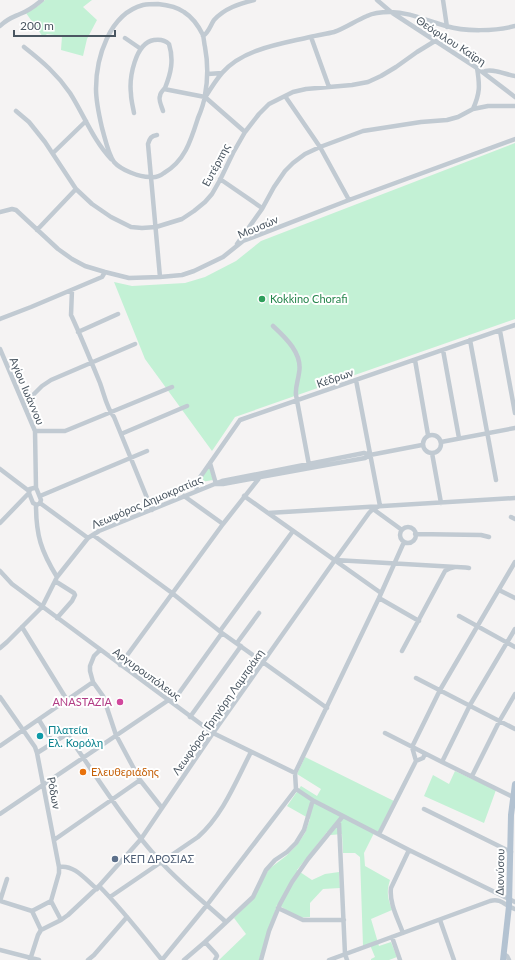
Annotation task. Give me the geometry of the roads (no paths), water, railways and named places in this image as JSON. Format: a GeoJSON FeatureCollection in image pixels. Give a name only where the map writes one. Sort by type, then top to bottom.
{"type":"FeatureCollection","features":[{"type":"Feature","properties":{"kind":"main road","name":"Διονύσου"},"geometry":{"type":"LineString","coordinates":[[503,957],[512,908],[512,857],[515,784]]}},
{"type":"Feature","properties":{"kind":"street"},"geometry":{"type":"LineString","coordinates":[[0,26],[4,21],[12,16],[28,10],[42,0]]}},
{"type":"Feature","properties":{"kind":"street"},"geometry":{"type":"LineString","coordinates":[[203,36],[207,33],[213,22],[220,14],[231,7],[254,0]]}},
{"type":"Feature","properties":{"kind":"street","name":"Θεόφιλου Καϊρη"},"geometry":{"type":"LineString","coordinates":[[377,0],[391,12],[483,72],[515,97]]}},
{"type":"Feature","properties":{"kind":"street"},"geometry":{"type":"LineString","coordinates":[[443,0],[447,27]]}},
{"type":"Feature","properties":{"kind":"street"},"geometry":{"type":"LineString","coordinates":[[24,47],[44,62],[59,78],[71,95],[100,146],[114,162],[129,172],[152,178],[160,176],[170,170],[189,146],[205,97],[208,74],[203,36],[196,24],[185,12],[160,2],[138,8],[120,19],[111,31],[101,53],[97,70],[97,98],[104,134],[114,162]]}},
{"type":"Feature","properties":{"kind":"street"},"geometry":{"type":"LineString","coordinates":[[205,97],[222,73],[234,63],[252,53],[272,46],[343,29],[367,15],[374,13],[391,12],[413,15],[447,27],[467,29],[489,30],[515,26]]}},
{"type":"Feature","properties":{"kind":"street"},"geometry":{"type":"LineString","coordinates":[[311,37],[329,87]]}},
{"type":"Feature","properties":{"kind":"street"},"geometry":{"type":"LineString","coordinates":[[125,38],[141,48]]}},
{"type":"Feature","properties":{"kind":"street"},"geometry":{"type":"LineString","coordinates":[[134,113],[130,93],[134,62],[141,48],[154,40],[164,40],[169,44],[171,56],[171,71],[159,97],[163,111]]}},
{"type":"Feature","properties":{"kind":"street","name":"Ευτέρπης"},"geometry":{"type":"LineString","coordinates":[[16,111],[29,122],[53,153],[76,189],[92,204],[131,227],[156,227],[182,219],[205,202],[212,194],[232,153],[245,132],[269,104],[293,92],[306,89],[352,86],[368,82],[396,67],[434,41]]}},
{"type":"Feature","properties":{"kind":"street"},"geometry":{"type":"LineString","coordinates":[[473,109],[478,98],[479,84],[477,68]]}},
{"type":"Feature","properties":{"kind":"street"},"geometry":{"type":"LineString","coordinates":[[483,72],[490,70],[515,76]]}},
{"type":"Feature","properties":{"kind":"street"},"geometry":{"type":"LineString","coordinates":[[208,74],[222,73]]}},
{"type":"Feature","properties":{"kind":"street"},"geometry":{"type":"LineString","coordinates":[[164,89],[205,97],[245,132]]}},
{"type":"Feature","properties":{"kind":"street"},"geometry":{"type":"LineString","coordinates":[[284,96],[320,147],[349,200]]}},
{"type":"Feature","properties":{"kind":"street","name":"Μουσών"},"geometry":{"type":"LineString","coordinates":[[0,212],[12,209],[16,210],[58,249],[85,266],[129,278],[182,275],[223,257],[234,248],[242,240],[285,171],[305,154],[363,131],[447,120],[458,117],[473,109],[488,106],[515,106]]}},
{"type":"Feature","properties":{"kind":"street"},"geometry":{"type":"LineString","coordinates":[[53,153],[86,120]]}},
{"type":"Feature","properties":{"kind":"street"},"geometry":{"type":"LineString","coordinates":[[157,135],[149,139],[148,144],[160,277]]}},
{"type":"Feature","properties":{"kind":"street","name":"Μουσών"},"geometry":{"type":"LineString","coordinates":[[242,240],[515,138]]}},
{"type":"Feature","properties":{"kind":"street"},"geometry":{"type":"LineString","coordinates":[[220,179],[262,208]]}},
{"type":"Feature","properties":{"kind":"street"},"geometry":{"type":"LineString","coordinates":[[37,230],[76,189]]}},
{"type":"Feature","properties":{"kind":"street"},"geometry":{"type":"LineString","coordinates":[[0,319],[102,277],[105,272]]}},
{"type":"Feature","properties":{"kind":"street"},"geometry":{"type":"LineString","coordinates":[[72,290],[71,315],[152,510]]}},
{"type":"Feature","properties":{"kind":"street"},"geometry":{"type":"LineString","coordinates":[[78,332],[118,314]]}},
{"type":"Feature","properties":{"kind":"street","name":"Κέδρων"},"geometry":{"type":"LineString","coordinates":[[197,491],[196,483],[240,420],[515,325]]}},
{"type":"Feature","properties":{"kind":"street"},"geometry":{"type":"LineString","coordinates":[[273,326],[284,335],[297,354],[300,366],[295,391],[310,466]]}},
{"type":"Feature","properties":{"kind":"street"},"geometry":{"type":"LineString","coordinates":[[500,331],[515,413]]}},
{"type":"Feature","properties":{"kind":"street"},"geometry":{"type":"LineString","coordinates":[[470,340],[496,480]]}},
{"type":"Feature","properties":{"kind":"street"},"geometry":{"type":"LineString","coordinates":[[24,404],[42,386],[51,380],[135,344]]}},
{"type":"Feature","properties":{"kind":"street","name":"Αγίου Ιωάννου"},"geometry":{"type":"LineString","coordinates":[[0,349],[35,431],[36,488]]}},
{"type":"Feature","properties":{"kind":"street"},"geometry":{"type":"LineString","coordinates":[[443,350],[459,438]]}},
{"type":"Feature","properties":{"kind":"street"},"geometry":{"type":"LineString","coordinates":[[415,360],[428,435]]}},
{"type":"Feature","properties":{"kind":"street"},"geometry":{"type":"LineString","coordinates":[[356,380],[380,506]]}},
{"type":"Feature","properties":{"kind":"street"},"geometry":{"type":"LineString","coordinates":[[35,431],[65,431],[172,387]]}},
{"type":"Feature","properties":{"kind":"street"},"geometry":{"type":"LineString","coordinates":[[121,434],[186,406]]}},
{"type":"Feature","properties":{"kind":"street"},"geometry":{"type":"LineString","coordinates":[[441,442],[515,428]]}},
{"type":"Feature","properties":{"kind":"street"},"geometry":{"type":"LineString","coordinates":[[428,435],[435,435],[441,442],[439,450],[432,453],[427,452],[422,445],[424,439],[428,435]]}},
{"type":"Feature","properties":{"kind":"street","name":"Λεωφόρος Δημοκρατίας"},"geometry":{"type":"LineString","coordinates":[[0,648],[8,642],[42,607],[56,579],[90,537],[99,531],[216,484],[222,480],[263,472],[365,458],[370,455],[422,445]]}},
{"type":"Feature","properties":{"kind":"street"},"geometry":{"type":"LineString","coordinates":[[40,496],[147,451]]}},
{"type":"Feature","properties":{"kind":"street"},"geometry":{"type":"LineString","coordinates":[[432,453],[441,503]]}},
{"type":"Feature","properties":{"kind":"street"},"geometry":{"type":"LineString","coordinates":[[210,464],[216,484]]}},
{"type":"Feature","properties":{"kind":"street","name":"Λεωφόρος Δημοκρατίας"},"geometry":{"type":"LineString","coordinates":[[216,484],[259,478],[310,466]]}},
{"type":"Feature","properties":{"kind":"street"},"geometry":{"type":"LineString","coordinates":[[0,469],[29,492],[34,503],[38,504],[90,537],[172,593],[221,632],[327,708]]}},
{"type":"Feature","properties":{"kind":"street"},"geometry":{"type":"LineString","coordinates":[[120,665],[263,472]]}},
{"type":"Feature","properties":{"kind":"street"},"geometry":{"type":"LineString","coordinates":[[0,523],[32,488],[36,488],[41,500],[38,504],[36,519],[41,547],[56,579],[75,595],[72,601],[57,618]]}},
{"type":"Feature","properties":{"kind":"street"},"geometry":{"type":"LineString","coordinates":[[184,496],[223,524]]}},
{"type":"Feature","properties":{"kind":"street"},"geometry":{"type":"LineString","coordinates":[[244,496],[382,593]]}},
{"type":"Feature","properties":{"kind":"street"},"geometry":{"type":"LineString","coordinates":[[268,513],[515,498]]}},
{"type":"Feature","properties":{"kind":"street","name":"Λεωφόρος Γρηγόρη Λαμπράκη"},"geometry":{"type":"LineString","coordinates":[[41,930],[68,915],[98,887],[141,839],[213,733],[367,515],[373,509],[380,506]]}},
{"type":"Feature","properties":{"kind":"street"},"geometry":{"type":"LineString","coordinates":[[373,509],[402,530]]}},
{"type":"Feature","properties":{"kind":"street"},"geometry":{"type":"LineString","coordinates":[[409,527],[414,530],[415,538],[412,541],[404,542],[400,536],[402,530],[409,527]]}},
{"type":"Feature","properties":{"kind":"street"},"geometry":{"type":"LineString","coordinates":[[0,814],[179,693],[293,530]]}},
{"type":"Feature","properties":{"kind":"street"},"geometry":{"type":"LineString","coordinates":[[415,534],[481,535],[489,537]]}},
{"type":"Feature","properties":{"kind":"street"},"geometry":{"type":"LineString","coordinates":[[59,867],[69,867],[110,897],[162,960],[207,905],[296,789],[295,773],[382,593],[404,542]]}},
{"type":"Feature","properties":{"kind":"street"},"geometry":{"type":"LineString","coordinates":[[335,560],[469,568]]}},
{"type":"Feature","properties":{"kind":"street"},"geometry":{"type":"LineString","coordinates":[[416,761],[412,747],[440,690],[515,562]]}},
{"type":"Feature","properties":{"kind":"street"},"geometry":{"type":"LineString","coordinates":[[402,651],[443,573],[449,568],[456,567]]}},
{"type":"Feature","properties":{"kind":"street","name":"Αργυρουπόλεως"},"geometry":{"type":"LineString","coordinates":[[0,571],[12,584],[42,607],[213,733],[295,773]]}},
{"type":"Feature","properties":{"kind":"street"},"geometry":{"type":"LineString","coordinates":[[499,590],[515,598]]}},
{"type":"Feature","properties":{"kind":"street"},"geometry":{"type":"LineString","coordinates":[[379,598],[419,621]]}},
{"type":"Feature","properties":{"kind":"street"},"geometry":{"type":"LineString","coordinates":[[190,717],[259,613]]}},
{"type":"Feature","properties":{"kind":"street"},"geometry":{"type":"LineString","coordinates":[[459,616],[515,647]]}},
{"type":"Feature","properties":{"kind":"street"},"geometry":{"type":"LineString","coordinates":[[22,627],[67,700]]}},
{"type":"Feature","properties":{"kind":"street"},"geometry":{"type":"LineString","coordinates":[[442,762],[470,705],[515,629]]}},
{"type":"Feature","properties":{"kind":"street"},"geometry":{"type":"LineString","coordinates":[[100,650],[90,666],[93,682],[103,696],[116,735],[140,780],[162,808]]}},
{"type":"Feature","properties":{"kind":"street"},"geometry":{"type":"LineString","coordinates":[[416,678],[515,729]]}},
{"type":"Feature","properties":{"kind":"street"},"geometry":{"type":"LineString","coordinates":[[0,746],[93,682]]}},
{"type":"Feature","properties":{"kind":"street"},"geometry":{"type":"LineString","coordinates":[[472,776],[500,720],[515,694]]}},
{"type":"Feature","properties":{"kind":"street","name":"Ρόδων"},"geometry":{"type":"LineString","coordinates":[[0,697],[24,730],[35,747],[37,753],[59,867],[51,901]]}},
{"type":"Feature","properties":{"kind":"street"},"geometry":{"type":"LineString","coordinates":[[39,720],[53,743]]}},
{"type":"Feature","properties":{"kind":"street"},"geometry":{"type":"LineString","coordinates":[[385,733],[514,797]]}},
{"type":"Feature","properties":{"kind":"street"},"geometry":{"type":"LineString","coordinates":[[37,753],[66,734],[111,800],[141,839],[175,877],[226,922]]}},
{"type":"Feature","properties":{"kind":"street"},"geometry":{"type":"LineString","coordinates":[[110,897],[203,832],[217,815],[226,800],[251,752]]}},
{"type":"Feature","properties":{"kind":"street"},"geometry":{"type":"LineString","coordinates":[[379,834],[416,761],[423,758],[425,754]]}},
{"type":"Feature","properties":{"kind":"street"},"geometry":{"type":"LineString","coordinates":[[54,840],[140,780]]}},
{"type":"Feature","properties":{"kind":"street"},"geometry":{"type":"LineString","coordinates":[[296,789],[314,801],[409,850],[512,900]]}},
{"type":"Feature","properties":{"kind":"street"},"geometry":{"type":"LineString","coordinates":[[184,960],[253,897],[266,870],[296,843],[304,830],[312,803],[314,801]]}},
{"type":"Feature","properties":{"kind":"street"},"geometry":{"type":"LineString","coordinates":[[424,810],[512,857]]}},
{"type":"Feature","properties":{"kind":"street"},"geometry":{"type":"LineString","coordinates":[[261,960],[269,931],[278,908],[292,882],[308,859],[344,816]]}},
{"type":"Feature","properties":{"kind":"street"},"geometry":{"type":"LineString","coordinates":[[339,823],[345,954],[347,960]]}},
{"type":"Feature","properties":{"kind":"street"},"geometry":{"type":"LineString","coordinates":[[403,933],[390,894],[391,888],[409,850]]}},
{"type":"Feature","properties":{"kind":"street"},"geometry":{"type":"LineString","coordinates":[[7,879],[0,901],[32,911],[51,901],[61,920]]}},
{"type":"Feature","properties":{"kind":"street"},"geometry":{"type":"LineString","coordinates":[[490,901],[492,891]]}},
{"type":"Feature","properties":{"kind":"street"},"geometry":{"type":"LineString","coordinates":[[328,960],[490,901],[499,900],[512,908]]}},
{"type":"Feature","properties":{"kind":"street"},"geometry":{"type":"LineString","coordinates":[[278,908],[302,920],[344,920]]}},
{"type":"Feature","properties":{"kind":"street"},"geometry":{"type":"LineString","coordinates":[[31,959],[38,935],[41,930],[32,911]]}},
{"type":"Feature","properties":{"kind":"street"},"geometry":{"type":"LineString","coordinates":[[88,960],[127,916]]}},
{"type":"Feature","properties":{"kind":"street"},"geometry":{"type":"LineString","coordinates":[[440,920],[454,960]]}},
{"type":"Feature","properties":{"kind":"street"},"geometry":{"type":"LineString","coordinates":[[392,937],[400,960]]}},
{"type":"Feature","properties":{"kind":"street"},"geometry":{"type":"LineString","coordinates":[[205,942],[216,954],[217,956],[215,960]]}},
{"type":"Feature","properties":{"kind":"street"},"geometry":{"type":"LineString","coordinates":[[0,950],[39,960]]}},
{"type":"Feature","properties":{"kind":"street"},"geometry":{"type":"LineString","coordinates":[[503,957],[507,956],[509,960]]}},
{"type":"Feature","properties":{"kind":"place","name":"Kokkino Chorafi"},"geometry":{"type":"Point","coordinates":[262,299]}},
{"type":"Feature","properties":{"kind":"place","name":"ANASTAZIA"},"geometry":{"type":"Point","coordinates":[120,702]}},
{"type":"Feature","properties":{"kind":"place","name":"Πλατεία Ελ. Κορόλη"},"geometry":{"type":"Point","coordinates":[40,736]}},
{"type":"Feature","properties":{"kind":"place","name":"Ελευθεριάδης"},"geometry":{"type":"Point","coordinates":[83,772]}},
{"type":"Feature","properties":{"kind":"place","name":"ΚΕΠ ΔΡΟΣΙΑΣ"},"geometry":{"type":"Point","coordinates":[115,859]}}]}
